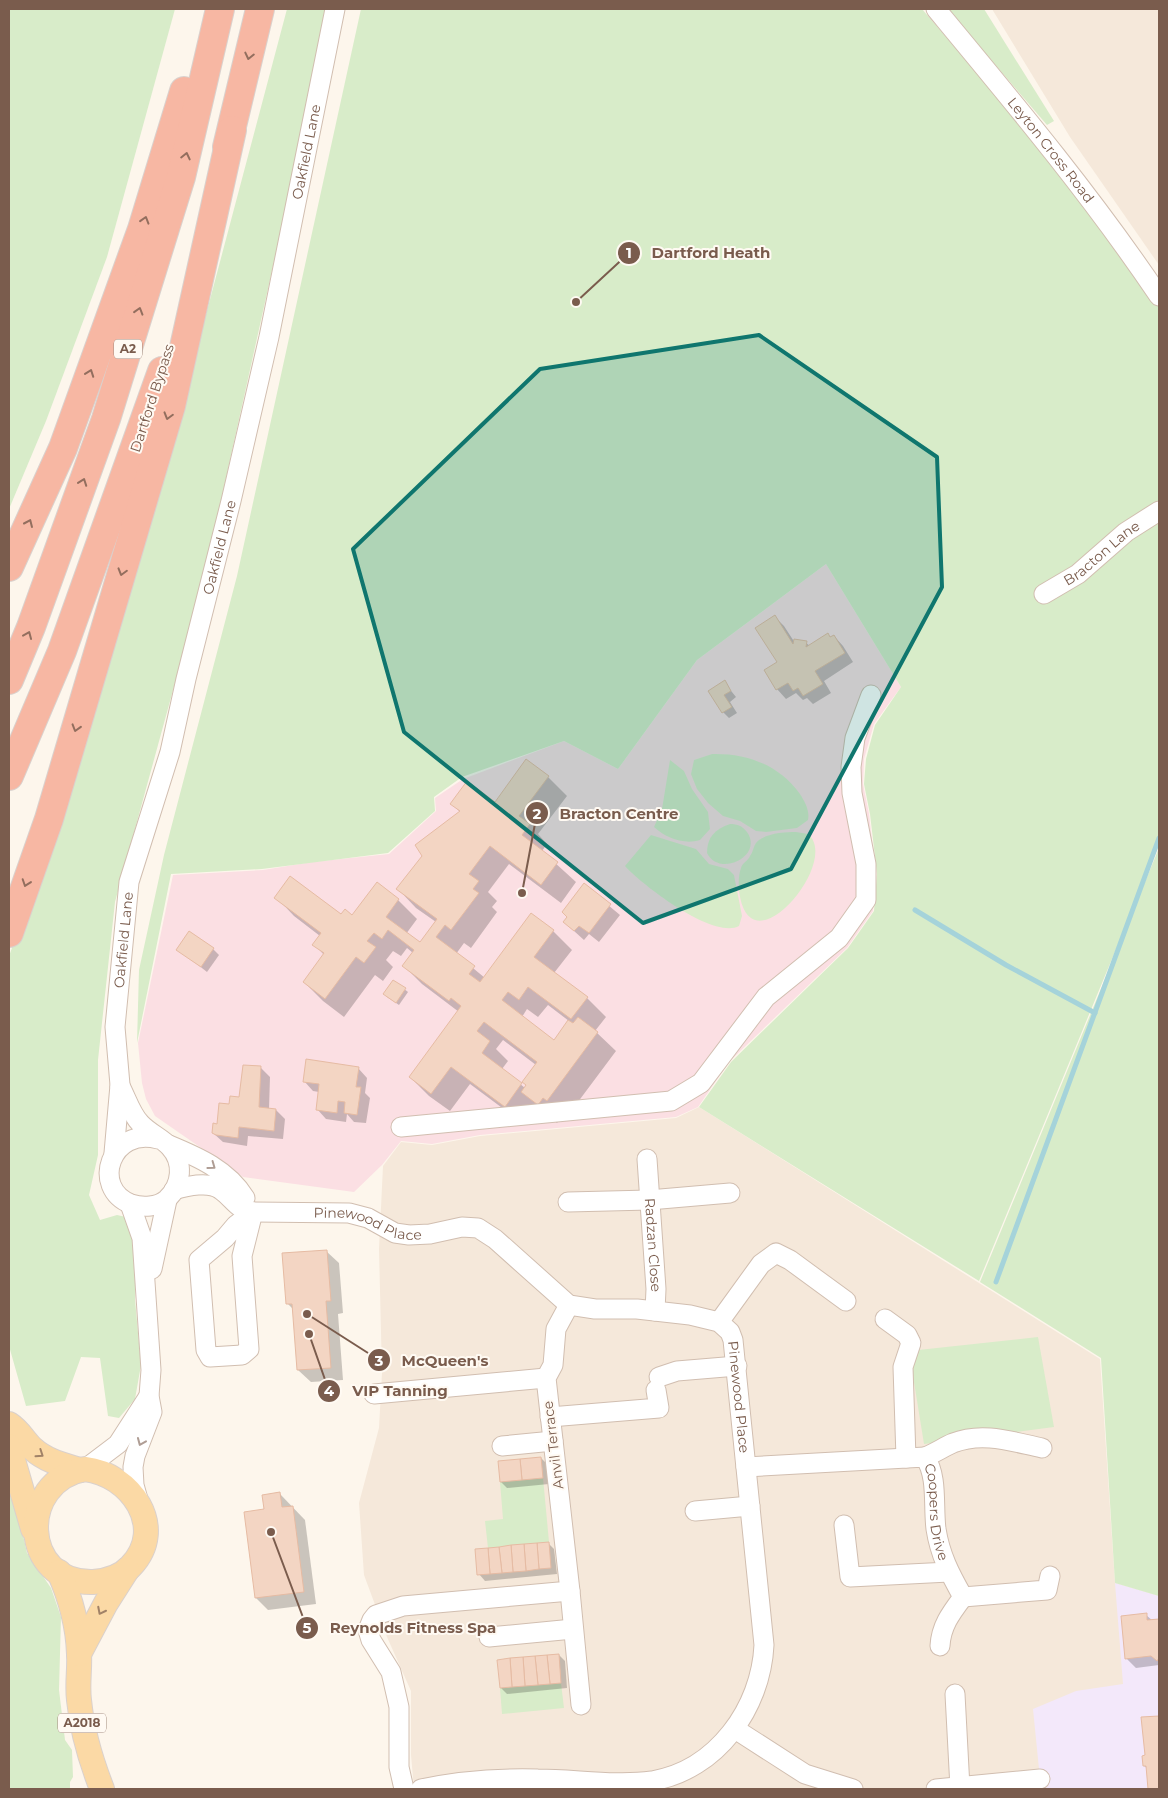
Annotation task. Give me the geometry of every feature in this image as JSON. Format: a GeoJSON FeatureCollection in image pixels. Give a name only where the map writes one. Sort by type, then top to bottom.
{"type":"FeatureCollection","features":[{"type":"Feature","properties":{"kind":"highway"},"geometry":{"type":"LineString","coordinates":[[9,568],[63,448],[132,257],[208,9]]}},
{"type":"Feature","properties":{"kind":"highway","name":"A2"},"geometry":{"type":"LineString","coordinates":[[9,680],[31,627],[106,419],[181,176],[220,9]]}},
{"type":"Feature","properties":{"kind":"highway","name":"Dartford Bypass"},"geometry":{"type":"LineString","coordinates":[[9,776],[62,651],[157,389],[232,130],[260,9]]}},
{"type":"Feature","properties":{"kind":"highway"},"geometry":{"type":"LineString","coordinates":[[9,933],[49,819],[171,406],[232,130]]}},
{"type":"Feature","properties":{"kind":"main road","name":"A2018"},"geometry":{"type":"LineString","coordinates":[[9,1424],[19,1431],[32,1448],[40,1454],[82,1470],[104,1473],[116,1479],[126,1487],[139,1503],[144,1519],[144,1540],[138,1557],[127,1570],[106,1603],[79,1654]]}},
{"type":"Feature","properties":{"kind":"main road","name":"A2018"},"geometry":{"type":"LineString","coordinates":[[9,1446],[36,1540],[47,1562],[58,1572],[72,1601],[79,1654],[78,1683],[81,1716],[87,1745],[102,1789]]}},
{"type":"Feature","properties":{"kind":"main road"},"geometry":{"type":"LineString","coordinates":[[36,1540],[36,1520],[45,1496],[59,1480],[82,1470]]}},
{"type":"Feature","properties":{"kind":"main road"},"geometry":{"type":"LineString","coordinates":[[58,1572],[76,1580],[96,1582],[116,1576],[127,1570]]}},
{"type":"Feature","properties":{"kind":"street","name":"Oakfield Lane"},"geometry":{"type":"LineString","coordinates":[[139,1503],[134,1485],[133,1467],[135,1456],[152,1412],[149,1396],[151,1370],[142,1238],[130,1204],[116,1193],[111,1184],[110,1162],[114,1152],[120,1085],[115,1027],[129,882],[170,752],[231,501],[269,337],[335,9]]}},
{"type":"Feature","properties":{"kind":"street","name":"Leyton Cross Road"},"geometry":{"type":"LineString","coordinates":[[936,9],[1053,151],[1115,231],[1159,296]]}},
{"type":"Feature","properties":{"kind":"street","name":"Bracton Lane"},"geometry":{"type":"LineString","coordinates":[[1044,594],[1078,574],[1126,532],[1159,511]]}},
{"type":"Feature","properties":{"kind":"street"},"geometry":{"type":"LineString","coordinates":[[401,1127],[671,1101],[701,1083],[766,998],[839,938],[866,900],[866,864],[852,793],[851,767],[855,738],[871,695]]}},
{"type":"Feature","properties":{"kind":"street","name":"Oakfield Lane"},"geometry":{"type":"LineString","coordinates":[[120,1085],[139,1122],[163,1142],[179,1163],[180,1173],[170,1195],[152,1272],[146,1287]]}},
{"type":"Feature","properties":{"kind":"street"},"geometry":{"type":"LineString","coordinates":[[114,1152],[121,1145],[138,1136],[163,1142],[210,1164],[241,1192],[253,1212],[242,1256],[249,1349],[245,1354],[210,1357],[206,1350],[199,1260],[225,1238],[236,1225],[253,1212]]}},
{"type":"Feature","properties":{"kind":"street"},"geometry":{"type":"LineString","coordinates":[[568,1202],[649,1200],[647,1159]]}},
{"type":"Feature","properties":{"kind":"street","name":"Pinewood Place"},"geometry":{"type":"LineString","coordinates":[[170,1195],[188,1187],[214,1186],[223,1191],[240,1209],[253,1212],[349,1213],[365,1217],[395,1233],[411,1236],[430,1234],[462,1226],[478,1228],[495,1239],[569,1305]]}},
{"type":"Feature","properties":{"kind":"street","name":"Radzan Close"},"geometry":{"type":"LineString","coordinates":[[655,1311],[656,1289],[649,1200],[730,1193]]}},
{"type":"Feature","properties":{"kind":"street"},"geometry":{"type":"LineString","coordinates":[[130,1204],[144,1207],[155,1206],[170,1195]]}},
{"type":"Feature","properties":{"kind":"street"},"geometry":{"type":"LineString","coordinates":[[569,1305],[595,1309],[655,1311],[719,1322],[761,1264],[776,1253],[790,1260],[846,1301]]}},
{"type":"Feature","properties":{"kind":"street","name":"Anvil Terrace"},"geometry":{"type":"LineString","coordinates":[[569,1305],[556,1329],[553,1364],[546,1378],[581,1705]]}},
{"type":"Feature","properties":{"kind":"street"},"geometry":{"type":"LineString","coordinates":[[885,1319],[907,1335],[911,1343],[903,1368],[916,1457],[955,1443],[988,1437],[1010,1439],[1042,1448]]}},
{"type":"Feature","properties":{"kind":"street","name":"Pinewood Place"},"geometry":{"type":"LineString","coordinates":[[421,1789],[450,1784],[536,1779],[630,1786],[694,1765],[735,1729],[750,1703],[763,1666],[762,1630],[737,1366],[730,1332],[719,1322]]}},
{"type":"Feature","properties":{"kind":"street"},"geometry":{"type":"LineString","coordinates":[[550,1417],[659,1408],[658,1383],[665,1373],[737,1366]]}},
{"type":"Feature","properties":{"kind":"street"},"geometry":{"type":"LineString","coordinates":[[374,1394],[546,1378]]}},
{"type":"Feature","properties":{"kind":"street","name":"Oakfield Lane"},"geometry":{"type":"LineString","coordinates":[[82,1470],[118,1444],[149,1396]]}},
{"type":"Feature","properties":{"kind":"street"},"geometry":{"type":"LineString","coordinates":[[502,1446],[553,1441]]}},
{"type":"Feature","properties":{"kind":"street","name":"Coopers Drive"},"geometry":{"type":"LineString","coordinates":[[746,1467],[916,1457],[931,1466],[936,1528],[942,1558],[963,1597]]}},
{"type":"Feature","properties":{"kind":"street"},"geometry":{"type":"LineString","coordinates":[[695,1511],[750,1506]]}},
{"type":"Feature","properties":{"kind":"street"},"geometry":{"type":"LineString","coordinates":[[844,1524],[850,1577],[949,1572]]}},
{"type":"Feature","properties":{"kind":"street"},"geometry":{"type":"LineString","coordinates":[[940,1646],[941,1633],[948,1618],[963,1597],[1047,1590],[1050,1576]]}},
{"type":"Feature","properties":{"kind":"street"},"geometry":{"type":"LineString","coordinates":[[404,1789],[399,1767],[399,1707],[391,1672],[371,1640],[368,1630],[376,1615],[403,1606],[570,1591]]}},
{"type":"Feature","properties":{"kind":"street"},"geometry":{"type":"LineString","coordinates":[[489,1637],[573,1629]]}},
{"type":"Feature","properties":{"kind":"street"},"geometry":{"type":"LineString","coordinates":[[955,1694],[960,1788]]}},
{"type":"Feature","properties":{"kind":"street"},"geometry":{"type":"LineString","coordinates":[[735,1729],[805,1774],[853,1789]]}},
{"type":"Feature","properties":{"kind":"street"},"geometry":{"type":"LineString","coordinates":[[936,1789],[1040,1779]]}},
{"type":"Feature","properties":{"kind":"highlighted area"},"geometry":{"type":"Polygon","coordinates":[[[759,335],[937,457],[942,587],[791,869],[643,923],[404,732],[353,549],[540,369],[759,335]]]}},
{"type":"Feature","properties":{"kind":"shaded area"},"geometry":{"type":"Polygon","coordinates":[[[992,9],[1159,9],[1159,265],[1070,137],[992,9]]]}},
{"type":"Feature","properties":{"kind":"shaded area"},"geometry":{"type":"Polygon","coordinates":[[[826,564],[901,687],[874,724],[864,759],[863,784],[869,814],[876,874],[873,911],[847,948],[730,1061],[698,1107],[676,1117],[480,1135],[432,1144],[401,1141],[382,1165],[354,1192],[243,1177],[155,1116],[146,1099],[142,1083],[138,1043],[173,875],[263,870],[312,862],[389,854],[436,811],[435,798],[463,779],[564,741],[618,769],[697,660],[826,564]]]}},
{"type":"Feature","properties":{"kind":"shaded area"},"geometry":{"type":"Polygon","coordinates":[[[699,1107],[1100,1359],[1115,1583],[1159,1596],[1159,1789],[414,1789],[411,1755],[411,1691],[387,1637],[364,1575],[359,1503],[379,1428],[382,1373],[379,1249],[383,1166],[401,1142],[432,1145],[480,1136],[676,1118],[699,1107]]]}},
{"type":"Feature","properties":{"kind":"shaded area"},"geometry":{"type":"Polygon","coordinates":[[[1115,1583],[1159,1596],[1159,1789],[1041,1789],[1033,1709],[1076,1691],[1123,1684],[1115,1583]]]}},
{"type":"Feature","properties":{"kind":"green space"},"geometry":{"type":"Polygon","coordinates":[[[9,9],[175,9],[107,257],[46,421],[9,509],[9,9]]]}},
{"type":"Feature","properties":{"kind":"green space"},"geometry":{"type":"Polygon","coordinates":[[[287,9],[326,9],[277,248],[204,577],[115,902],[98,1060],[98,1155],[89,1195],[100,1220],[117,1215],[126,1217],[136,1240],[135,1300],[141,1365],[135,1399],[119,1418],[108,1416],[100,1358],[81,1357],[65,1401],[26,1406],[9,1346],[9,956],[38,877],[186,390],[287,9]]]}},
{"type":"Feature","properties":{"kind":"green space"},"geometry":{"type":"Polygon","coordinates":[[[361,9],[922,9],[1047,154],[1159,300],[1159,845],[979,1281],[699,1107],[731,1062],[848,948],[874,911],[877,874],[870,814],[864,784],[866,759],[875,725],[901,687],[826,564],[697,660],[618,769],[564,741],[462,777],[434,797],[435,811],[388,853],[262,869],[171,874],[137,1043],[139,970],[164,855],[237,576],[361,9]]]}},
{"type":"Feature","properties":{"kind":"green space"},"geometry":{"type":"Polygon","coordinates":[[[947,9],[984,9],[1054,121],[1047,125],[947,9]]]}},
{"type":"Feature","properties":{"kind":"green space"},"geometry":{"type":"Polygon","coordinates":[[[712,754],[738,756],[772,768],[792,784],[800,794],[808,810],[808,820],[797,828],[766,832],[756,831],[740,821],[723,816],[708,803],[697,789],[691,774],[694,760],[712,754]]]}},
{"type":"Feature","properties":{"kind":"green space"},"geometry":{"type":"Polygon","coordinates":[[[670,760],[684,771],[692,789],[708,812],[710,829],[700,840],[688,842],[676,840],[654,827],[662,809],[670,760]]]}},
{"type":"Feature","properties":{"kind":"green space"},"geometry":{"type":"Polygon","coordinates":[[[730,824],[740,826],[747,832],[751,841],[750,849],[738,861],[721,864],[713,860],[707,853],[708,842],[716,831],[730,824]]]}},
{"type":"Feature","properties":{"kind":"green space"},"geometry":{"type":"Polygon","coordinates":[[[796,832],[808,834],[815,845],[815,859],[809,875],[800,891],[775,916],[762,921],[751,918],[741,902],[739,880],[742,866],[759,840],[772,834],[796,832]]]}},
{"type":"Feature","properties":{"kind":"green space"},"geometry":{"type":"Polygon","coordinates":[[[651,835],[696,849],[709,864],[728,869],[734,875],[742,916],[739,926],[728,928],[713,925],[696,918],[662,897],[625,866],[651,835]]]}},
{"type":"Feature","properties":{"kind":"green space"},"geometry":{"type":"Polygon","coordinates":[[[1159,848],[1159,1596],[1115,1583],[1101,1358],[980,1282],[1159,848]]]}},
{"type":"Feature","properties":{"kind":"green space"},"geometry":{"type":"Polygon","coordinates":[[[1038,1337],[1054,1427],[924,1444],[909,1351],[1038,1337]]]}},
{"type":"Feature","properties":{"kind":"green space"},"geometry":{"type":"Polygon","coordinates":[[[9,1470],[27,1553],[51,1588],[61,1617],[59,1690],[65,1740],[72,1750],[73,1777],[70,1782],[70,1789],[9,1789],[9,1470]]]}},
{"type":"Feature","properties":{"kind":"green space"},"geometry":{"type":"Polygon","coordinates":[[[543,1478],[549,1542],[488,1548],[485,1521],[503,1519],[500,1482],[543,1478]]]}},
{"type":"Feature","properties":{"kind":"green space"},"geometry":{"type":"Polygon","coordinates":[[[561,1683],[564,1708],[502,1714],[500,1688],[561,1683]]]}},
{"type":"Feature","properties":{"kind":"building"},"geometry":{"type":"Polygon","coordinates":[[[775,615],[793,644],[794,639],[807,641],[806,647],[828,633],[830,637],[834,635],[845,653],[815,671],[823,684],[803,696],[798,688],[793,691],[788,683],[776,690],[764,670],[777,662],[755,628],[775,615]]]}},
{"type":"Feature","properties":{"kind":"building"},"geometry":{"type":"Polygon","coordinates":[[[725,680],[731,691],[724,695],[732,707],[722,713],[708,691],[725,680]]]}},
{"type":"Feature","properties":{"kind":"building"},"geometry":{"type":"Polygon","coordinates":[[[526,759],[549,776],[519,816],[530,824],[522,835],[558,862],[541,885],[490,846],[469,874],[479,881],[473,889],[479,893],[451,930],[445,925],[436,937],[475,966],[469,974],[480,982],[531,913],[554,930],[534,957],[588,997],[571,1019],[528,987],[519,1000],[508,992],[502,1000],[554,1040],[568,1020],[573,1023],[578,1017],[598,1032],[547,1101],[543,1098],[538,1105],[521,1092],[526,1085],[522,1082],[537,1062],[484,1022],[477,1031],[490,1041],[482,1053],[522,1083],[505,1107],[451,1067],[431,1094],[409,1077],[461,1006],[451,998],[449,1001],[402,966],[414,950],[388,930],[382,939],[374,933],[367,941],[376,947],[364,963],[356,957],[325,999],[303,982],[324,953],[312,945],[321,933],[274,898],[290,876],[341,914],[345,909],[352,915],[377,882],[399,899],[386,917],[420,942],[437,919],[396,889],[422,856],[415,845],[460,811],[450,804],[467,781],[495,802],[526,759]]]}},
{"type":"Feature","properties":{"kind":"building"},"geometry":{"type":"Polygon","coordinates":[[[584,883],[611,904],[589,933],[579,926],[574,931],[563,922],[567,917],[562,912],[584,883]]]}},
{"type":"Feature","properties":{"kind":"building"},"geometry":{"type":"Polygon","coordinates":[[[189,931],[214,948],[201,967],[176,950],[189,931]]]}},
{"type":"Feature","properties":{"kind":"building"},"geometry":{"type":"Polygon","coordinates":[[[393,980],[406,988],[396,1003],[383,994],[393,980]]]}},
{"type":"Feature","properties":{"kind":"building"},"geometry":{"type":"Polygon","coordinates":[[[306,1059],[359,1067],[356,1087],[361,1087],[357,1115],[344,1113],[345,1102],[338,1101],[337,1113],[316,1110],[319,1084],[303,1082],[306,1059]]]}},
{"type":"Feature","properties":{"kind":"building"},"geometry":{"type":"Polygon","coordinates":[[[243,1065],[261,1066],[259,1107],[276,1109],[274,1131],[239,1127],[238,1138],[216,1135],[212,1133],[213,1123],[217,1124],[219,1103],[229,1104],[230,1096],[239,1097],[243,1065]]]}},
{"type":"Feature","properties":{"kind":"building"},"geometry":{"type":"Polygon","coordinates":[[[327,1250],[331,1301],[326,1301],[331,1368],[297,1370],[292,1304],[286,1304],[282,1253],[327,1250]]]}},
{"type":"Feature","properties":{"kind":"building"},"geometry":{"type":"Polygon","coordinates":[[[541,1457],[543,1478],[522,1480],[520,1459],[541,1457]]]}},
{"type":"Feature","properties":{"kind":"building"},"geometry":{"type":"Polygon","coordinates":[[[520,1459],[522,1480],[500,1482],[498,1461],[520,1459]]]}},
{"type":"Feature","properties":{"kind":"building"},"geometry":{"type":"Polygon","coordinates":[[[280,1492],[282,1507],[293,1506],[304,1592],[255,1598],[244,1512],[264,1509],[262,1495],[280,1492]]]}},
{"type":"Feature","properties":{"kind":"building"},"geometry":{"type":"Polygon","coordinates":[[[549,1542],[551,1568],[539,1569],[537,1543],[549,1542]]]}},
{"type":"Feature","properties":{"kind":"building"},"geometry":{"type":"Polygon","coordinates":[[[537,1543],[539,1569],[526,1571],[524,1544],[537,1543]]]}},
{"type":"Feature","properties":{"kind":"building"},"geometry":{"type":"Polygon","coordinates":[[[524,1544],[526,1571],[513,1572],[511,1545],[524,1544]]]}},
{"type":"Feature","properties":{"kind":"building"},"geometry":{"type":"Polygon","coordinates":[[[511,1545],[513,1572],[502,1573],[499,1547],[511,1545]]]}},
{"type":"Feature","properties":{"kind":"building"},"geometry":{"type":"Polygon","coordinates":[[[499,1547],[502,1573],[490,1574],[488,1548],[499,1547]]]}},
{"type":"Feature","properties":{"kind":"building"},"geometry":{"type":"Polygon","coordinates":[[[488,1548],[490,1574],[477,1575],[475,1549],[488,1548]]]}},
{"type":"Feature","properties":{"kind":"building"},"geometry":{"type":"Polygon","coordinates":[[[1147,1613],[1147,1620],[1159,1619],[1159,1658],[1157,1661],[1151,1656],[1125,1659],[1121,1616],[1147,1613]]]}},
{"type":"Feature","properties":{"kind":"building"},"geometry":{"type":"Polygon","coordinates":[[[559,1654],[561,1683],[550,1684],[547,1655],[559,1654]]]}},
{"type":"Feature","properties":{"kind":"building"},"geometry":{"type":"Polygon","coordinates":[[[547,1655],[550,1684],[538,1685],[535,1656],[547,1655]]]}},
{"type":"Feature","properties":{"kind":"building"},"geometry":{"type":"Polygon","coordinates":[[[535,1656],[538,1685],[525,1686],[523,1657],[535,1656]]]}},
{"type":"Feature","properties":{"kind":"building"},"geometry":{"type":"Polygon","coordinates":[[[523,1657],[525,1686],[512,1687],[510,1658],[523,1657]]]}},
{"type":"Feature","properties":{"kind":"building"},"geometry":{"type":"Polygon","coordinates":[[[510,1658],[512,1687],[500,1688],[497,1660],[510,1658]]]}},
{"type":"Feature","properties":{"kind":"building"},"geometry":{"type":"Polygon","coordinates":[[[1159,1716],[1159,1789],[1148,1789],[1146,1766],[1143,1766],[1142,1756],[1145,1755],[1141,1717],[1159,1716]]]}},
{"type":"Feature","properties":{"kind":"waterway"},"geometry":{"type":"LineString","coordinates":[[996,1282],[1159,838]]}},
{"type":"Feature","properties":{"kind":"waterway"},"geometry":{"type":"LineString","coordinates":[[915,910],[1006,965],[1095,1013]]}},
{"type":"Feature","properties":{"kind":"place","name":"Dartford Heath"},"geometry":{"type":"Point","coordinates":[576,302]}},
{"type":"Feature","properties":{"kind":"place","name":"Bracton Centre"},"geometry":{"type":"Point","coordinates":[522,893]}},
{"type":"Feature","properties":{"kind":"place","name":"McQueen's"},"geometry":{"type":"Point","coordinates":[307,1314]}},
{"type":"Feature","properties":{"kind":"place","name":"VIP Tanning"},"geometry":{"type":"Point","coordinates":[309,1334]}},
{"type":"Feature","properties":{"kind":"place","name":"Reynolds Fitness Spa"},"geometry":{"type":"Point","coordinates":[271,1532]}}]}
